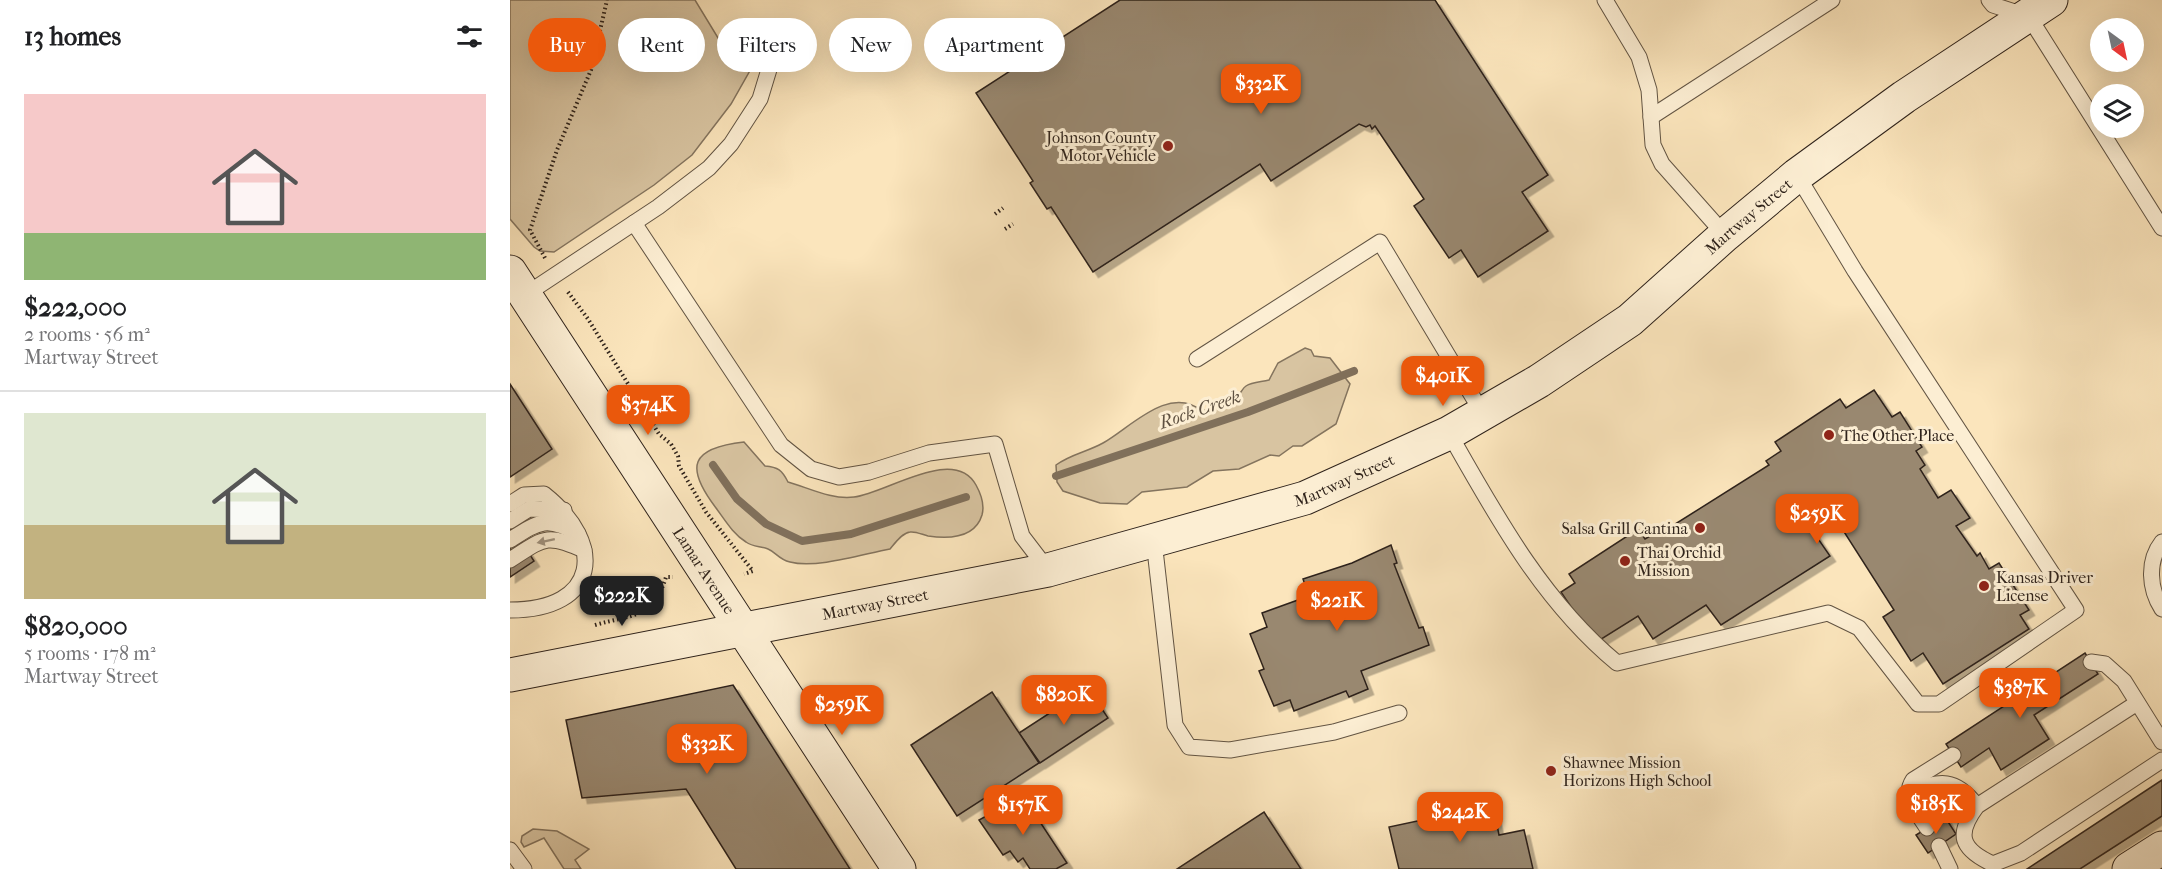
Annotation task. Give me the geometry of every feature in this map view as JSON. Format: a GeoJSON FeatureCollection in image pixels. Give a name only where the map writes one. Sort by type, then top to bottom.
{"type":"FeatureCollection","features":[{"type":"Feature","properties":{"kind":"street","name":"Martway Street"},"geometry":{"type":"LineString","coordinates":[[510,675],[1048,570],[1305,498],[1449,433],[1539,381],[1630,320],[1725,235],[1797,175],[2034,5]]}},
{"type":"Feature","properties":{"kind":"street","name":"Lamar Avenue"},"geometry":{"type":"LineString","coordinates":[[514,278],[898,869]]}},
{"type":"Feature","properties":{"kind":"street"},"geometry":{"type":"LineString","coordinates":[[2129,869],[2162,848]]}},
{"type":"Feature","properties":{"kind":"lane"},"geometry":{"type":"LineString","coordinates":[[1605,0],[1639,57],[1649,90],[1653,145],[1662,164],[1725,235]]}},
{"type":"Feature","properties":{"kind":"lane"},"geometry":{"type":"LineString","coordinates":[[1651,117],[1832,0]]}},
{"type":"Feature","properties":{"kind":"lane"},"geometry":{"type":"LineString","coordinates":[[1989,0],[1993,6],[2034,5],[2162,228]]}},
{"type":"Feature","properties":{"kind":"lane"},"geometry":{"type":"LineString","coordinates":[[514,278],[634,224],[709,168],[731,144],[760,99],[768,72]]}},
{"type":"Feature","properties":{"kind":"lane"},"geometry":{"type":"LineString","coordinates":[[1449,433],[1490,507],[1534,573],[1587,638],[1617,663],[1828,612],[1859,628],[1918,704],[1939,704],[2076,610],[1855,271],[1797,175]]}},
{"type":"Feature","properties":{"kind":"lane"},"geometry":{"type":"LineString","coordinates":[[634,224],[781,446],[811,469],[839,477],[869,472],[929,453],[995,444],[1022,536],[1048,570]]}},
{"type":"Feature","properties":{"kind":"lane"},"geometry":{"type":"LineString","coordinates":[[1197,359],[1380,242],[1483,414]]}},
{"type":"Feature","properties":{"kind":"lane"},"geometry":{"type":"LineString","coordinates":[[510,504],[524,495],[544,494],[564,510],[582,543],[585,572],[567,597],[536,609],[510,610]]}},
{"type":"Feature","properties":{"kind":"lane"},"geometry":{"type":"LineString","coordinates":[[510,521],[529,509],[564,510]]}},
{"type":"Feature","properties":{"kind":"lane"},"geometry":{"type":"LineString","coordinates":[[510,540],[539,522],[561,524],[582,543]]}},
{"type":"Feature","properties":{"kind":"lane"},"geometry":{"type":"LineString","coordinates":[[510,560],[537,542],[557,538],[582,543]]}},
{"type":"Feature","properties":{"kind":"lane"},"geometry":{"type":"LineString","coordinates":[[1154,541],[1175,725],[1189,747],[1230,750],[1334,732],[1399,713]]}},
{"type":"Feature","properties":{"kind":"lane"},"geometry":{"type":"LineString","coordinates":[[2162,542],[2156,549],[2151,577],[2156,600],[2162,609]]}},
{"type":"Feature","properties":{"kind":"lane"},"geometry":{"type":"LineString","coordinates":[[2091,662],[2105,664],[2124,681],[2162,742]]}},
{"type":"Feature","properties":{"kind":"lane"},"geometry":{"type":"LineString","coordinates":[[2137,703],[1977,806],[1964,823],[1964,839],[1970,850],[1992,866],[2021,853],[2162,760]]}},
{"type":"Feature","properties":{"kind":"lane"},"geometry":{"type":"LineString","coordinates":[[1927,828],[1909,799],[1913,780],[1953,755]]}},
{"type":"Feature","properties":{"kind":"lane"},"geometry":{"type":"LineString","coordinates":[[1910,791],[1940,781],[1965,790],[1977,806]]}},
{"type":"Feature","properties":{"kind":"lane"},"geometry":{"type":"LineString","coordinates":[[1939,846],[1950,869]]}},
{"type":"Feature","properties":{"kind":"lane"},"geometry":{"type":"LineString","coordinates":[[510,850],[524,869]]}},
{"type":"Feature","properties":{"kind":"path"},"geometry":{"type":"LineString","coordinates":[[537,245],[530,230],[557,150],[591,70],[607,0]]}},
{"type":"Feature","properties":{"kind":"path"},"geometry":{"type":"LineString","coordinates":[[995,214],[1003,208]]}},
{"type":"Feature","properties":{"kind":"path"},"geometry":{"type":"LineString","coordinates":[[1005,229],[1013,224]]}},
{"type":"Feature","properties":{"kind":"path"},"geometry":{"type":"LineString","coordinates":[[578,307],[588,319],[659,434],[671,444],[678,456],[679,466],[706,512],[753,571],[747,574]]}},
{"type":"Feature","properties":{"kind":"path"},"geometry":{"type":"LineString","coordinates":[[594,625],[648,610],[657,601],[666,577],[672,577]]}},
{"type":"Feature","properties":{"kind":"shaded area"},"geometry":{"type":"Polygon","coordinates":[[[510,0],[695,0],[717,36],[717,72],[749,72],[731,104],[692,155],[654,185],[554,252],[540,251],[534,247],[510,219],[510,0]]]}},
{"type":"Feature","properties":{"kind":"shaded area"},"geometry":{"type":"Polygon","coordinates":[[[1305,348],[1311,350],[1314,356],[1330,358],[1350,384],[1336,424],[1302,446],[1293,446],[1279,456],[1270,455],[1239,469],[1213,471],[1187,487],[1142,492],[1127,504],[1100,503],[1063,491],[1057,482],[1056,465],[1103,443],[1150,411],[1163,405],[1176,403],[1189,404],[1202,411],[1210,408],[1238,395],[1248,385],[1269,380],[1278,363],[1305,348]]]}},
{"type":"Feature","properties":{"kind":"shaded area"},"geometry":{"type":"Polygon","coordinates":[[[744,442],[765,466],[779,470],[788,482],[837,497],[868,494],[919,474],[952,469],[966,474],[976,485],[982,499],[982,515],[974,528],[967,533],[952,537],[936,537],[910,532],[901,536],[890,549],[813,564],[790,562],[768,549],[749,544],[737,535],[699,481],[698,462],[703,454],[726,445],[744,442]]]}},
{"type":"Feature","properties":{"kind":"shaded area"},"geometry":{"type":"Polygon","coordinates":[[[533,829],[557,831],[589,849],[575,860],[581,869],[564,869],[544,838],[524,847],[521,842],[522,836],[533,829]]]}},
{"type":"Feature","properties":{"kind":"building","name":"Johnson County Motor Vehicle"},"geometry":{"type":"Polygon","coordinates":[[[1120,0],[1435,0],[1548,175],[1522,192],[1548,231],[1478,277],[1461,250],[1449,258],[1414,206],[1424,199],[1375,126],[1372,129],[1370,125],[1366,127],[1359,124],[1271,181],[1260,164],[1093,272],[1051,207],[1047,209],[1030,183],[1033,181],[976,93],[1009,72],[1065,72],[1065,36],[1120,0]]]}},
{"type":"Feature","properties":{"kind":"building"},"geometry":{"type":"Polygon","coordinates":[[[510,384],[552,449],[510,477],[510,384]]]}},
{"type":"Feature","properties":{"kind":"building"},"geometry":{"type":"Polygon","coordinates":[[[1874,390],[1892,417],[1900,412],[1922,447],[1916,451],[1925,465],[1920,469],[1938,498],[1951,490],[1970,518],[1956,526],[1977,556],[1980,553],[1989,569],[1999,563],[2029,610],[2020,615],[2029,629],[1943,684],[1923,653],[1911,661],[1883,617],[1894,610],[1834,516],[1812,530],[1830,556],[1721,625],[1706,605],[1653,639],[1638,616],[1595,643],[1561,592],[1575,583],[1569,574],[1638,529],[1645,539],[1659,531],[1661,533],[1769,465],[1766,461],[1781,451],[1775,442],[1840,399],[1846,408],[1874,390]]]}},
{"type":"Feature","properties":{"kind":"building"},"geometry":{"type":"Polygon","coordinates":[[[510,524],[534,561],[510,577],[510,524]]]}},
{"type":"Feature","properties":{"kind":"building"},"geometry":{"type":"Polygon","coordinates":[[[1391,545],[1397,563],[1394,564],[1419,628],[1423,627],[1429,645],[1361,671],[1368,689],[1349,697],[1346,691],[1294,711],[1290,700],[1274,706],[1259,671],[1264,669],[1250,634],[1267,627],[1262,613],[1309,596],[1303,579],[1352,563],[1391,545]]]}},
{"type":"Feature","properties":{"kind":"building"},"geometry":{"type":"Polygon","coordinates":[[[2085,653],[2098,674],[2034,715],[2049,739],[2001,770],[1989,748],[1961,767],[1946,744],[2085,653]]]}},
{"type":"Feature","properties":{"kind":"building"},"geometry":{"type":"Polygon","coordinates":[[[733,685],[850,869],[736,869],[686,789],[582,798],[566,720],[733,685]]]}},
{"type":"Feature","properties":{"kind":"building"},"geometry":{"type":"Polygon","coordinates":[[[1088,688],[1108,718],[1040,763],[1019,733],[1088,688]]]}},
{"type":"Feature","properties":{"kind":"building"},"geometry":{"type":"Polygon","coordinates":[[[992,692],[1039,763],[957,816],[911,745],[992,692]]]}},
{"type":"Feature","properties":{"kind":"building"},"geometry":{"type":"Polygon","coordinates":[[[2162,780],[2162,816],[2080,869],[2027,869],[2162,780]]]}},
{"type":"Feature","properties":{"kind":"building"},"geometry":{"type":"Polygon","coordinates":[[[1023,796],[1067,863],[1056,869],[1030,869],[1023,858],[1018,862],[1010,851],[1003,855],[979,820],[1023,796]]]}},
{"type":"Feature","properties":{"kind":"building"},"geometry":{"type":"Polygon","coordinates":[[[1493,805],[1499,835],[1524,830],[1533,869],[1399,869],[1389,827],[1493,805]]]}},
{"type":"Feature","properties":{"kind":"building"},"geometry":{"type":"Polygon","coordinates":[[[1264,812],[1301,869],[1177,869],[1264,812]]]}},
{"type":"Feature","properties":{"kind":"building"},"geometry":{"type":"Polygon","coordinates":[[[1945,817],[1956,834],[1928,853],[1916,835],[1945,817]]]}},
{"type":"Feature","properties":{"kind":"waterway","name":"Rock Creek"},"geometry":{"type":"LineString","coordinates":[[1056,476],[1248,412],[1354,371]]}},
{"type":"Feature","properties":{"kind":"waterway","name":"Rock Creek"},"geometry":{"type":"LineString","coordinates":[[713,465],[737,499],[766,524],[802,541],[851,534],[966,497]]}},
{"type":"Feature","properties":{"kind":"place","name":"Johnson County Motor Vehicle"},"geometry":{"type":"Point","coordinates":[1168,146]}},
{"type":"Feature","properties":{"kind":"place","name":"The Other Place"},"geometry":{"type":"Point","coordinates":[1829,435]}},
{"type":"Feature","properties":{"kind":"place","name":"Salsa Grill Cantina"},"geometry":{"type":"Point","coordinates":[1700,528]}},
{"type":"Feature","properties":{"kind":"place","name":"Thai Orchid Mission"},"geometry":{"type":"Point","coordinates":[1625,561]}},
{"type":"Feature","properties":{"kind":"place","name":"Kansas Driver License"},"geometry":{"type":"Point","coordinates":[1984,586]}},
{"type":"Feature","properties":{"kind":"place","name":"Shawnee Mission Horizons High School"},"geometry":{"type":"Point","coordinates":[1551,771]}}]}
